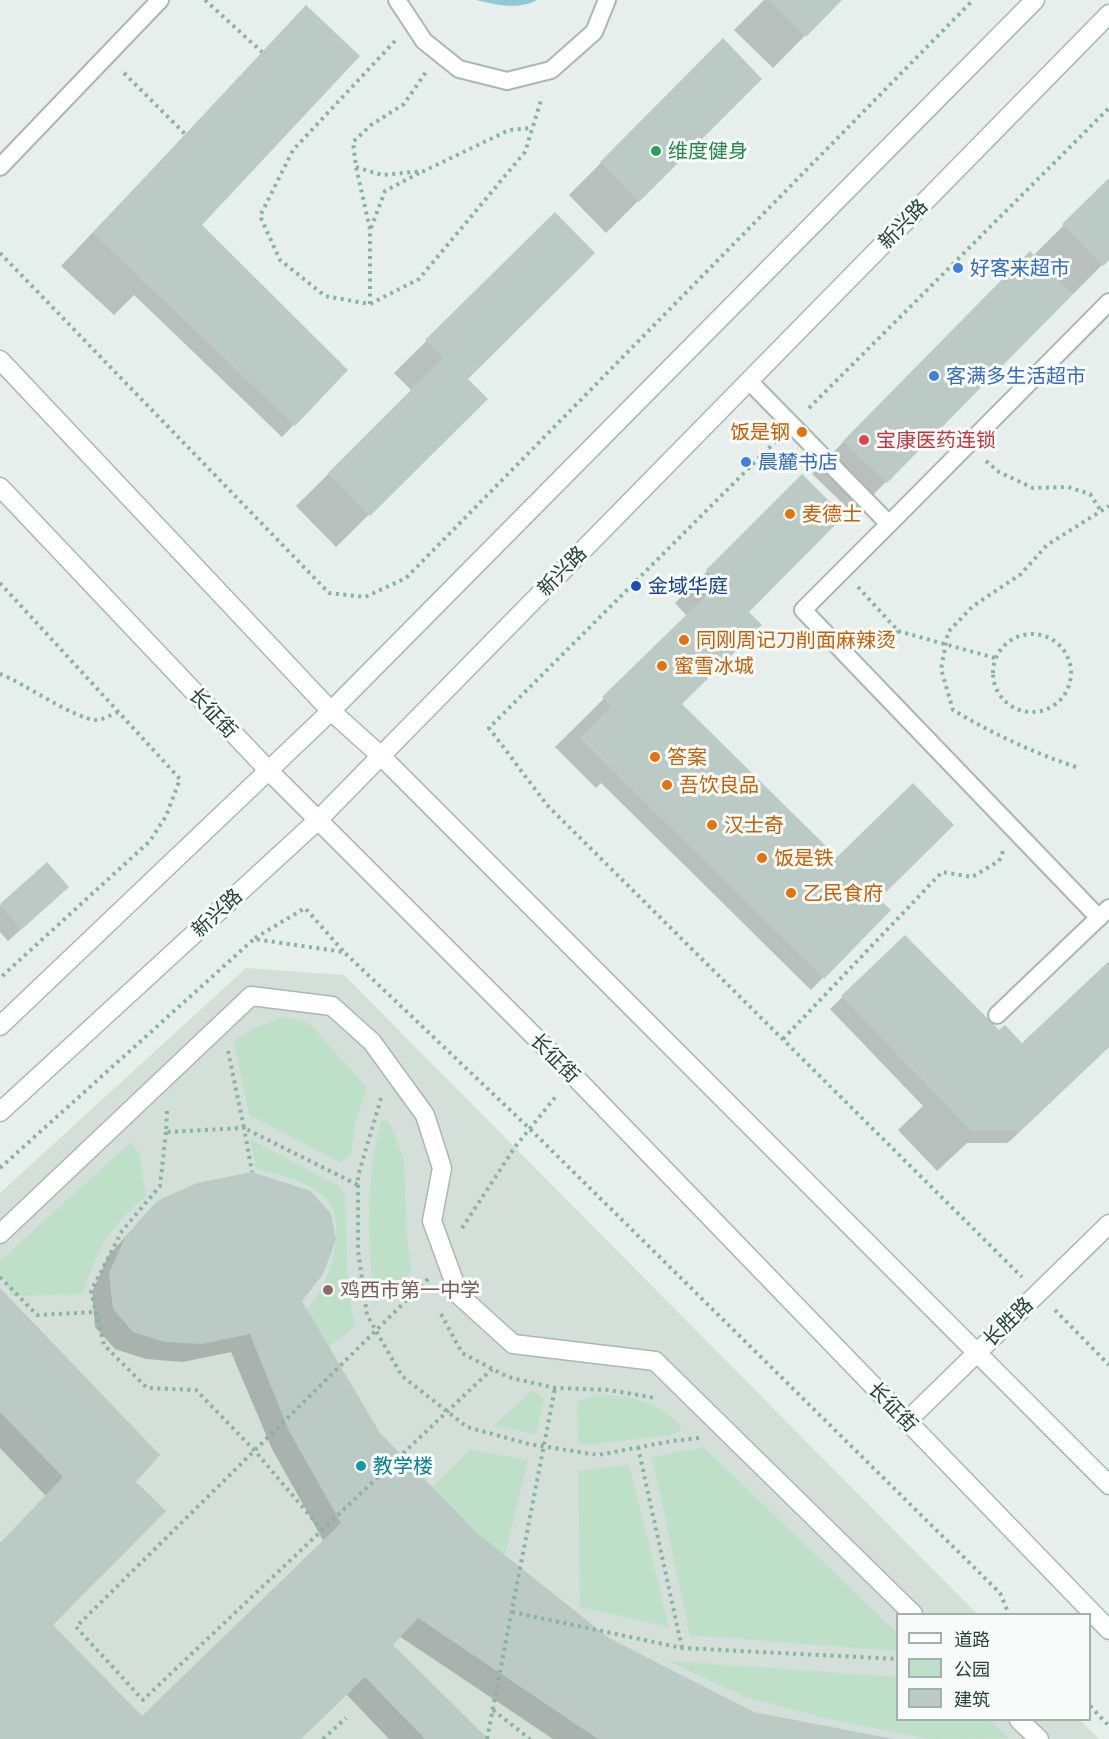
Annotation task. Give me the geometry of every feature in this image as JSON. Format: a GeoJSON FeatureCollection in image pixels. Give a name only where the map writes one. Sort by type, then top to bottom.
{"type":"FeatureCollection","features":[{"type":"Feature","properties":{"kind":"main road"},"geometry":{"type":"LineString","coordinates":[[0,1026],[332,711],[1035,0]]}},
{"type":"Feature","properties":{"kind":"main road","name":"新兴路"},"geometry":{"type":"LineString","coordinates":[[0,1112],[318,820],[1109,14]]}},
{"type":"Feature","properties":{"kind":"main road"},"geometry":{"type":"LineString","coordinates":[[0,360],[332,711],[381,756],[1109,1485]]}},
{"type":"Feature","properties":{"kind":"main road","name":"长征街"},"geometry":{"type":"LineString","coordinates":[[0,487],[270,772],[573,1075],[1109,1630]]}},
{"type":"Feature","properties":{"kind":"main road"},"geometry":{"type":"LineString","coordinates":[[0,1234],[251,996],[332,1006],[372,1042],[425,1115],[442,1168],[432,1221],[459,1294],[513,1344],[655,1361],[912,1613]]}},
{"type":"Feature","properties":{"kind":"main road","name":"长胜路"},"geometry":{"type":"LineString","coordinates":[[907,1421],[1109,1224]]}},
{"type":"Feature","properties":{"kind":"main road"},"geometry":{"type":"LineString","coordinates":[[1022,1721],[1039,1739]]}},
{"type":"Feature","properties":{"kind":"lane"},"geometry":{"type":"LineString","coordinates":[[0,167],[160,0]]}},
{"type":"Feature","properties":{"kind":"lane"},"geometry":{"type":"LineString","coordinates":[[397,0],[424,42],[459,69],[507,81],[551,70],[594,32],[607,0]]}},
{"type":"Feature","properties":{"kind":"lane"},"geometry":{"type":"LineString","coordinates":[[997,1015],[1104,913],[1012,828],[803,610],[1109,302]]}},
{"type":"Feature","properties":{"kind":"lane"},"geometry":{"type":"LineString","coordinates":[[749,381],[889,524]]}},
{"type":"Feature","properties":{"kind":"path"},"geometry":{"type":"LineString","coordinates":[[205,0],[261,52]]}},
{"type":"Feature","properties":{"kind":"path"},"geometry":{"type":"LineString","coordinates":[[0,252],[329,593],[365,597],[406,578],[973,0]]}},
{"type":"Feature","properties":{"kind":"path"},"geometry":{"type":"LineString","coordinates":[[411,22],[293,150],[261,216],[280,260],[325,296],[370,304],[419,279],[525,152],[551,70]]}},
{"type":"Feature","properties":{"kind":"path"},"geometry":{"type":"LineString","coordinates":[[370,304],[370,229],[356,167],[353,142],[371,125],[404,104],[438,53]]}},
{"type":"Feature","properties":{"kind":"path"},"geometry":{"type":"LineString","coordinates":[[106,56],[185,134]]}},
{"type":"Feature","properties":{"kind":"path"},"geometry":{"type":"LineString","coordinates":[[370,229],[385,191],[509,130],[531,128]]}},
{"type":"Feature","properties":{"kind":"path"},"geometry":{"type":"LineString","coordinates":[[356,167],[382,175],[424,171]]}},
{"type":"Feature","properties":{"kind":"path"},"geometry":{"type":"LineString","coordinates":[[968,444],[999,472],[1033,488],[1068,487],[1090,494],[1101,512]]}},
{"type":"Feature","properties":{"kind":"path"},"geometry":{"type":"LineString","coordinates":[[1076,767],[1021,747],[953,710],[941,669],[948,632],[973,606],[1021,574],[1047,545],[1109,506]]}},
{"type":"Feature","properties":{"kind":"path"},"geometry":{"type":"LineString","coordinates":[[843,570],[898,631],[995,658]]}},
{"type":"Feature","properties":{"kind":"path"},"geometry":{"type":"LineString","coordinates":[[0,583],[180,778],[166,816],[150,841],[0,978]]}},
{"type":"Feature","properties":{"kind":"path"},"geometry":{"type":"LineString","coordinates":[[861,670],[898,631]]}},
{"type":"Feature","properties":{"kind":"path"},"geometry":{"type":"LineString","coordinates":[[1024,634],[1037,634],[1059,644],[1066,654],[1070,680],[1065,693],[1057,703],[1032,712],[1019,710],[999,694],[994,682],[995,658],[1012,639],[1024,634]]}},
{"type":"Feature","properties":{"kind":"path"},"geometry":{"type":"LineString","coordinates":[[0,674],[20,681],[78,714],[97,720],[118,712]]}},
{"type":"Feature","properties":{"kind":"path"},"geometry":{"type":"LineString","coordinates":[[489,728],[547,805],[1109,1365]]}},
{"type":"Feature","properties":{"kind":"path"},"geometry":{"type":"LineString","coordinates":[[783,1039],[942,872],[972,877],[999,861],[1012,828]]}},
{"type":"Feature","properties":{"kind":"path"},"geometry":{"type":"LineString","coordinates":[[0,1168],[254,939],[305,908],[344,952],[530,1129],[1000,1593],[1009,1613]]}},
{"type":"Feature","properties":{"kind":"path"},"geometry":{"type":"LineString","coordinates":[[254,939],[344,952]]}},
{"type":"Feature","properties":{"kind":"path"},"geometry":{"type":"LineString","coordinates":[[226,1041],[252,1172]]}},
{"type":"Feature","properties":{"kind":"path"},"geometry":{"type":"LineString","coordinates":[[457,1235],[530,1129],[573,1075]]}},
{"type":"Feature","properties":{"kind":"path"},"geometry":{"type":"LineString","coordinates":[[388,1102],[382,1091],[358,1176],[358,1250],[367,1315],[402,1376],[467,1427],[529,1444],[598,1455],[701,1438]]}},
{"type":"Feature","properties":{"kind":"path"},"geometry":{"type":"LineString","coordinates":[[168,1105],[160,1186],[122,1231],[91,1291],[104,1346],[147,1388],[196,1390],[255,1450],[322,1530]]}},
{"type":"Feature","properties":{"kind":"path"},"geometry":{"type":"LineString","coordinates":[[166,1132],[244,1128],[358,1185]]}},
{"type":"Feature","properties":{"kind":"path"},"geometry":{"type":"LineString","coordinates":[[423,1272],[430,1293]]}},
{"type":"Feature","properties":{"kind":"path"},"geometry":{"type":"LineString","coordinates":[[431,1274],[425,1283],[76,1627],[143,1700],[492,1369]]}},
{"type":"Feature","properties":{"kind":"path"},"geometry":{"type":"LineString","coordinates":[[0,1277],[37,1315],[96,1312]]}},
{"type":"Feature","properties":{"kind":"path"},"geometry":{"type":"LineString","coordinates":[[435,1303],[462,1353],[508,1377],[555,1388],[609,1389],[662,1399]]}},
{"type":"Feature","properties":{"kind":"path"},"geometry":{"type":"LineString","coordinates":[[487,1739],[555,1388]]}},
{"type":"Feature","properties":{"kind":"path"},"geometry":{"type":"LineString","coordinates":[[638,1447],[682,1648]]}},
{"type":"Feature","properties":{"kind":"path"},"geometry":{"type":"LineString","coordinates":[[512,1612],[682,1648],[896,1659]]}},
{"type":"Feature","properties":{"kind":"path"},"geometry":{"type":"LineString","coordinates":[[1091,1708],[1109,1726]]}},
{"type":"Feature","properties":{"kind":"path"},"geometry":{"type":"LineString","coordinates":[[493,1710],[530,1739]]}},
{"type":"Feature","properties":{"kind":"path"},"geometry":{"type":"LineString","coordinates":[[323,1739],[346,1718]]}},
{"type":"Feature","properties":{"kind":"shaded area","name":"鸡西市第一中学"},"geometry":{"type":"Polygon","coordinates":[[[246,968],[344,975],[976,1613],[896,1613],[896,1721],[1081,1721],[1099,1739],[0,1739],[0,1193],[246,968]]]}},
{"type":"Feature","properties":{"kind":"green space"},"geometry":{"type":"Polygon","coordinates":[[[284,1017],[309,1023],[367,1088],[355,1124],[351,1154],[341,1163],[249,1115],[234,1041],[254,1028],[284,1017]]]}},
{"type":"Feature","properties":{"kind":"green space"},"geometry":{"type":"Polygon","coordinates":[[[381,1121],[389,1121],[404,1159],[407,1241],[412,1271],[375,1306],[370,1260],[369,1213],[372,1166],[381,1121]]]}},
{"type":"Feature","properties":{"kind":"green space"},"geometry":{"type":"Polygon","coordinates":[[[250,1139],[339,1186],[345,1196],[348,1289],[355,1327],[324,1350],[302,1313],[321,1289],[327,1275],[336,1238],[336,1220],[331,1206],[310,1186],[256,1169],[250,1139]]]}},
{"type":"Feature","properties":{"kind":"green space"},"geometry":{"type":"Polygon","coordinates":[[[131,1142],[139,1153],[146,1196],[123,1218],[106,1240],[83,1294],[12,1296],[3,1277],[0,1277],[0,1261],[131,1142]]]}},
{"type":"Feature","properties":{"kind":"green space"},"geometry":{"type":"Polygon","coordinates":[[[531,1391],[538,1393],[544,1400],[536,1434],[494,1426],[531,1391]]]}},
{"type":"Feature","properties":{"kind":"green space"},"geometry":{"type":"Polygon","coordinates":[[[596,1395],[644,1401],[674,1419],[681,1430],[671,1435],[587,1445],[578,1443],[577,1402],[596,1395]]]}},
{"type":"Feature","properties":{"kind":"green space"},"geometry":{"type":"Polygon","coordinates":[[[703,1447],[896,1632],[896,1651],[690,1635],[652,1457],[703,1447]]]}},
{"type":"Feature","properties":{"kind":"green space"},"geometry":{"type":"Polygon","coordinates":[[[470,1450],[528,1460],[504,1559],[430,1489],[470,1450]]]}},
{"type":"Feature","properties":{"kind":"green space"},"geometry":{"type":"Polygon","coordinates":[[[629,1465],[669,1627],[580,1607],[578,1471],[629,1465]]]}},
{"type":"Feature","properties":{"kind":"green space"},"geometry":{"type":"Polygon","coordinates":[[[669,1661],[896,1677],[896,1721],[991,1721],[1009,1738],[930,1739],[825,1718],[745,1697],[669,1661]]]}},
{"type":"Feature","properties":{"kind":"water"},"geometry":{"type":"Polygon","coordinates":[[[476,0],[537,0],[515,6],[476,0]]]}},
{"type":"Feature","properties":{"kind":"building"},"geometry":{"type":"Polygon","coordinates":[[[769,0],[842,0],[806,37],[769,0]]]}},
{"type":"Feature","properties":{"kind":"building"},"geometry":{"type":"Polygon","coordinates":[[[306,5],[360,56],[202,225],[348,370],[295,426],[93,233],[306,5]]]}},
{"type":"Feature","properties":{"kind":"building"},"geometry":{"type":"Polygon","coordinates":[[[723,38],[762,79],[639,202],[600,162],[723,38]]]}},
{"type":"Feature","properties":{"kind":"building"},"geometry":{"type":"Polygon","coordinates":[[[1109,178],[1109,260],[1103,266],[1062,224],[1109,178]]]}},
{"type":"Feature","properties":{"kind":"building"},"geometry":{"type":"Polygon","coordinates":[[[555,212],[595,253],[468,379],[488,399],[370,516],[328,473],[443,358],[425,340],[555,212]]]}},
{"type":"Feature","properties":{"kind":"building"},"geometry":{"type":"Polygon","coordinates":[[[1030,251],[1073,294],[887,483],[843,441],[1030,251]]]}},
{"type":"Feature","properties":{"kind":"building"},"geometry":{"type":"Polygon","coordinates":[[[802,474],[844,516],[749,612],[762,625],[682,704],[837,857],[913,783],[954,825],[879,899],[891,910],[824,979],[580,738],[611,706],[602,697],[719,583],[706,570],[802,474]]]}},
{"type":"Feature","properties":{"kind":"building"},"geometry":{"type":"Polygon","coordinates":[[[47,862],[69,887],[21,930],[0,904],[47,862]]]}},
{"type":"Feature","properties":{"kind":"building"},"geometry":{"type":"Polygon","coordinates":[[[905,935],[999,1030],[1005,1025],[1022,1043],[1109,961],[1109,1047],[1020,1131],[971,1131],[841,996],[905,935]]]}},
{"type":"Feature","properties":{"kind":"building","name":"教学楼"},"geometry":{"type":"Polygon","coordinates":[[[252,1172],[311,1191],[331,1214],[336,1240],[323,1274],[302,1301],[380,1433],[477,1533],[609,1638],[754,1712],[893,1739],[598,1739],[418,1618],[393,1645],[488,1739],[425,1739],[365,1677],[301,1739],[0,1739],[0,1543],[63,1477],[0,1412],[0,1288],[160,1455],[136,1482],[166,1511],[53,1625],[142,1716],[341,1523],[289,1431],[250,1334],[202,1344],[165,1342],[133,1332],[113,1309],[109,1273],[126,1236],[157,1201],[197,1183],[252,1172]]]}},
{"type":"Feature","properties":{"kind":"place","name":"维度健身"},"geometry":{"type":"Point","coordinates":[656,151]}},
{"type":"Feature","properties":{"kind":"place","name":"好客来超市"},"geometry":{"type":"Point","coordinates":[958,268]}},
{"type":"Feature","properties":{"kind":"place","name":"客满多生活超市"},"geometry":{"type":"Point","coordinates":[934,376]}},
{"type":"Feature","properties":{"kind":"place","name":"饭是钢"},"geometry":{"type":"Point","coordinates":[802,432]}},
{"type":"Feature","properties":{"kind":"place","name":"宝康医药连锁"},"geometry":{"type":"Point","coordinates":[864,440]}},
{"type":"Feature","properties":{"kind":"place","name":"晨麓书店"},"geometry":{"type":"Point","coordinates":[746,462]}},
{"type":"Feature","properties":{"kind":"place","name":"麦德士"},"geometry":{"type":"Point","coordinates":[790,514]}},
{"type":"Feature","properties":{"kind":"place","name":"金域华庭"},"geometry":{"type":"Point","coordinates":[636,586]}},
{"type":"Feature","properties":{"kind":"place","name":"同刚周记刀削面麻辣烫"},"geometry":{"type":"Point","coordinates":[684,640]}},
{"type":"Feature","properties":{"kind":"place","name":"蜜雪冰城"},"geometry":{"type":"Point","coordinates":[662,666]}},
{"type":"Feature","properties":{"kind":"place","name":"答案"},"geometry":{"type":"Point","coordinates":[655,757]}},
{"type":"Feature","properties":{"kind":"place","name":"吾饮良品"},"geometry":{"type":"Point","coordinates":[667,785]}},
{"type":"Feature","properties":{"kind":"place","name":"汉士奇"},"geometry":{"type":"Point","coordinates":[712,825]}},
{"type":"Feature","properties":{"kind":"place","name":"饭是铁"},"geometry":{"type":"Point","coordinates":[762,858]}},
{"type":"Feature","properties":{"kind":"place","name":"乙民食府"},"geometry":{"type":"Point","coordinates":[791,893]}},
{"type":"Feature","properties":{"kind":"place","name":"鸡西市第一中学"},"geometry":{"type":"Point","coordinates":[328,1290]}},
{"type":"Feature","properties":{"kind":"place","name":"教学楼"},"geometry":{"type":"Point","coordinates":[361,1466]}}]}
